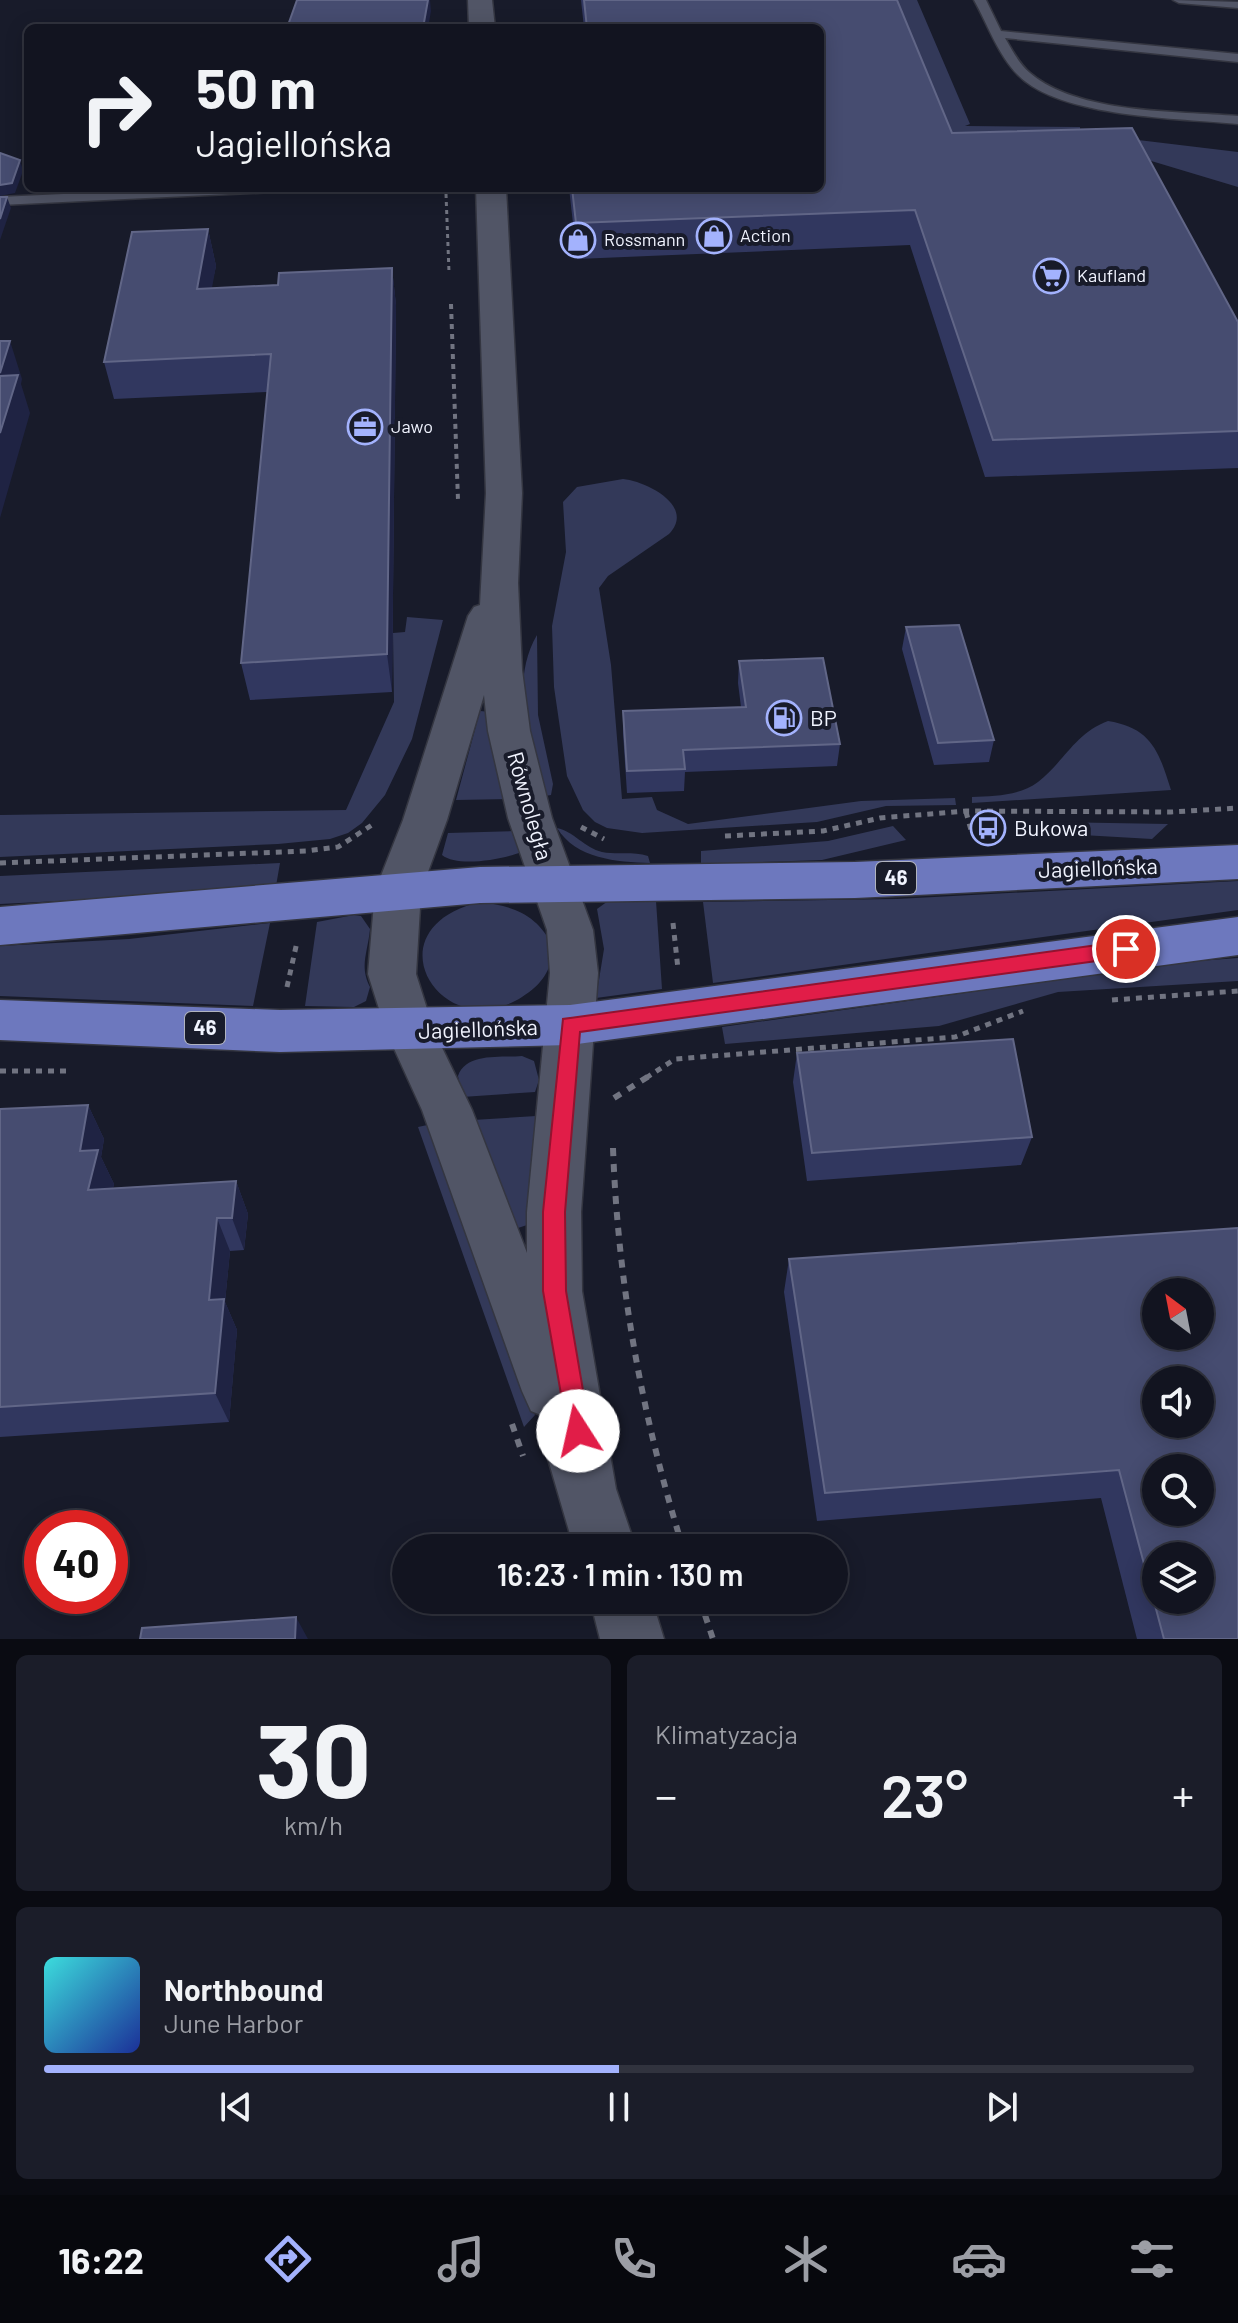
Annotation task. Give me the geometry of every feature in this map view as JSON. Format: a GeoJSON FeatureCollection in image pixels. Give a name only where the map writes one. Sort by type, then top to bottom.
{"type":"FeatureCollection","features":[{"type":"Feature","properties":{"kind":"main road","name":"Jagiellońska"},"geometry":{"type":"LineString","coordinates":[[0,926],[287,904],[398,891],[553,883],[855,880],[1238,862]]}},
{"type":"Feature","properties":{"kind":"main road","name":"Jagiellońska"},"geometry":{"type":"LineString","coordinates":[[0,1020],[410,1031],[570,1025],[1238,936]]}},
{"type":"Feature","properties":{"kind":"street"},"geometry":{"type":"LineString","coordinates":[[480,0],[482,24]]}},
{"type":"Feature","properties":{"kind":"street","name":"Równoległa"},"geometry":{"type":"LineString","coordinates":[[491,192],[504,493],[499,583],[502,670],[509,731],[530,818],[570,930],[574,973],[554,1212],[554,1291],[587,1487]]}},
{"type":"Feature","properties":{"kind":"street","name":"Równoległa"},"geometry":{"type":"LineString","coordinates":[[499,583],[425,820],[398,891],[392,974],[410,1031],[447,1110],[587,1487]]}},
{"type":"Feature","properties":{"kind":"street"},"geometry":{"type":"LineString","coordinates":[[587,1487],[601,1534]]}},
{"type":"Feature","properties":{"kind":"street"},"geometry":{"type":"LineString","coordinates":[[625,1614],[632,1639]]}},
{"type":"Feature","properties":{"kind":"lane"},"geometry":{"type":"LineString","coordinates":[[1179,0],[1238,5]]}},
{"type":"Feature","properties":{"kind":"lane"},"geometry":{"type":"LineString","coordinates":[[977,1],[1021,72],[1057,94],[1090,103],[1238,120]]}},
{"type":"Feature","properties":{"kind":"lane"},"geometry":{"type":"LineString","coordinates":[[999,34],[1238,58]]}},
{"type":"Feature","properties":{"kind":"lane"},"geometry":{"type":"LineString","coordinates":[[0,201],[190,192]]}},
{"type":"Feature","properties":{"kind":"path"},"geometry":{"type":"LineString","coordinates":[[446,194],[449,272]]}},
{"type":"Feature","properties":{"kind":"path"},"geometry":{"type":"LineString","coordinates":[[451,304],[458,511]]}},
{"type":"Feature","properties":{"kind":"path"},"geometry":{"type":"LineString","coordinates":[[714,837],[823,831],[880,818],[966,811],[1171,812],[1238,808]]}},
{"type":"Feature","properties":{"kind":"path"},"geometry":{"type":"LineString","coordinates":[[966,811],[971,830]]}},
{"type":"Feature","properties":{"kind":"path"},"geometry":{"type":"LineString","coordinates":[[0,863],[338,847],[351,841],[381,816]]}},
{"type":"Feature","properties":{"kind":"path"},"geometry":{"type":"LineString","coordinates":[[576,821],[585,830],[613,841]]}},
{"type":"Feature","properties":{"kind":"path"},"geometry":{"type":"LineString","coordinates":[[673,918],[678,974]]}},
{"type":"Feature","properties":{"kind":"path"},"geometry":{"type":"LineString","coordinates":[[286,992],[298,937]]}},
{"type":"Feature","properties":{"kind":"path"},"geometry":{"type":"LineString","coordinates":[[1099,1001],[1238,991]]}},
{"type":"Feature","properties":{"kind":"path"},"geometry":{"type":"LineString","coordinates":[[599,1101],[613,1099],[675,1059],[955,1037],[1027,1009]]}},
{"type":"Feature","properties":{"kind":"path"},"geometry":{"type":"LineString","coordinates":[[613,1099],[613,1112]]}},
{"type":"Feature","properties":{"kind":"path"},"geometry":{"type":"LineString","coordinates":[[613,1139],[624,1277],[639,1374],[678,1534]]}},
{"type":"Feature","properties":{"kind":"path"},"geometry":{"type":"LineString","coordinates":[[705,1614],[713,1639]]}},
{"type":"Feature","properties":{"kind":"shaded area"},"geometry":{"type":"Polygon","coordinates":[[[896,0],[917,0],[970,124],[965,126],[1080,127],[1080,133],[1238,152],[1238,187],[1078,139],[953,135],[896,0]]]}},
{"type":"Feature","properties":{"kind":"shaded area"},"geometry":{"type":"Polygon","coordinates":[[[623,479],[644,484],[665,497],[676,514],[676,524],[669,534],[608,576],[599,588],[611,665],[622,799],[652,797],[657,810],[688,824],[861,801],[955,798],[956,805],[886,806],[817,822],[642,833],[607,828],[595,822],[583,810],[567,776],[554,687],[552,626],[566,552],[563,502],[577,487],[623,479]]]}},
{"type":"Feature","properties":{"kind":"shaded area"},"geometry":{"type":"Polygon","coordinates":[[[407,617],[443,620],[412,739],[385,795],[362,823],[348,833],[330,839],[278,844],[0,857],[0,815],[346,810],[394,702],[393,633],[405,632],[407,617]]]}},
{"type":"Feature","properties":{"kind":"shaded area"},"geometry":{"type":"Polygon","coordinates":[[[537,635],[538,715],[553,784],[551,795],[545,796],[524,715],[524,673],[537,635]]]}},
{"type":"Feature","properties":{"kind":"shaded area"},"geometry":{"type":"Polygon","coordinates":[[[480,711],[491,712],[510,799],[456,800],[480,711]]]}},
{"type":"Feature","properties":{"kind":"shaded area"},"geometry":{"type":"Polygon","coordinates":[[[1108,721],[1135,729],[1152,744],[1171,790],[972,803],[972,797],[1006,794],[1031,787],[1078,740],[1108,721]]]}},
{"type":"Feature","properties":{"kind":"shaded area"},"geometry":{"type":"Polygon","coordinates":[[[1052,822],[1168,824],[1152,839],[1047,833],[1045,827],[1052,822]]]}},
{"type":"Feature","properties":{"kind":"shaded area"},"geometry":{"type":"Polygon","coordinates":[[[893,826],[906,840],[822,860],[701,864],[701,851],[828,841],[893,826]]]}},
{"type":"Feature","properties":{"kind":"shaded area"},"geometry":{"type":"Polygon","coordinates":[[[557,828],[596,850],[648,856],[650,863],[598,857],[575,846],[557,828]]]}},
{"type":"Feature","properties":{"kind":"shaded area"},"geometry":{"type":"Polygon","coordinates":[[[520,831],[522,852],[514,855],[469,862],[442,855],[448,833],[520,831]]]}},
{"type":"Feature","properties":{"kind":"shaded area"},"geometry":{"type":"Polygon","coordinates":[[[280,863],[276,886],[197,894],[0,904],[0,876],[280,863]]]}},
{"type":"Feature","properties":{"kind":"shaded area"},"geometry":{"type":"Polygon","coordinates":[[[1238,881],[1238,910],[713,983],[703,902],[897,899],[1238,881]]]}},
{"type":"Feature","properties":{"kind":"shaded area"},"geometry":{"type":"Polygon","coordinates":[[[608,901],[656,901],[662,989],[596,998],[604,949],[597,909],[608,901]]]}},
{"type":"Feature","properties":{"kind":"shaded area"},"geometry":{"type":"Polygon","coordinates":[[[480,902],[504,906],[524,914],[540,927],[553,947],[548,970],[540,982],[522,997],[493,1009],[466,1007],[444,996],[429,979],[423,957],[428,935],[446,916],[480,902]]]}},
{"type":"Feature","properties":{"kind":"shaded area"},"geometry":{"type":"Polygon","coordinates":[[[361,916],[370,929],[365,965],[370,987],[366,1001],[354,1007],[305,1006],[317,922],[361,916]]]}},
{"type":"Feature","properties":{"kind":"shaded area"},"geometry":{"type":"Polygon","coordinates":[[[270,923],[253,1006],[0,996],[0,946],[129,939],[270,923]]]}},
{"type":"Feature","properties":{"kind":"shaded area"},"geometry":{"type":"Polygon","coordinates":[[[1238,958],[1238,981],[1058,992],[939,1026],[725,1044],[722,1027],[1185,962],[1238,958]]]}},
{"type":"Feature","properties":{"kind":"shaded area"},"geometry":{"type":"Polygon","coordinates":[[[522,1056],[534,1061],[539,1080],[535,1092],[462,1097],[458,1076],[469,1063],[486,1058],[522,1056]]]}},
{"type":"Feature","properties":{"kind":"shaded area"},"geometry":{"type":"Polygon","coordinates":[[[536,1116],[527,1225],[515,1229],[473,1120],[536,1116]]]}},
{"type":"Feature","properties":{"kind":"shaded area"},"geometry":{"type":"Polygon","coordinates":[[[432,1124],[535,1415],[524,1427],[418,1127],[432,1124]]]}},
{"type":"Feature","properties":{"kind":"building"},"geometry":{"type":"Polygon","coordinates":[[[297,0],[428,0],[424,24],[288,24],[297,0]]]}},
{"type":"Feature","properties":{"kind":"building"},"geometry":{"type":"Polygon","coordinates":[[[584,0],[897,0],[952,133],[1132,128],[1238,322],[1238,431],[993,440],[915,210],[576,223],[572,192],[824,192],[824,24],[587,24],[584,0]]]}},
{"type":"Feature","properties":{"kind":"building"},"geometry":{"type":"Polygon","coordinates":[[[0,153],[20,160],[12,183],[0,185],[0,153]]]}},
{"type":"Feature","properties":{"kind":"building"},"geometry":{"type":"Polygon","coordinates":[[[0,197],[7,197],[0,219],[0,197]]]}},
{"type":"Feature","properties":{"kind":"building"},"geometry":{"type":"Polygon","coordinates":[[[208,229],[197,289],[278,285],[279,273],[392,268],[387,654],[241,663],[271,354],[104,362],[132,232],[208,229]]]}},
{"type":"Feature","properties":{"kind":"building"},"geometry":{"type":"Polygon","coordinates":[[[0,341],[10,341],[0,373],[0,341]]]}},
{"type":"Feature","properties":{"kind":"building"},"geometry":{"type":"Polygon","coordinates":[[[18,375],[0,433],[0,376],[18,375]]]}},
{"type":"Feature","properties":{"kind":"building"},"geometry":{"type":"Polygon","coordinates":[[[959,625],[994,740],[938,743],[906,627],[959,625]]]}},
{"type":"Feature","properties":{"kind":"building"},"geometry":{"type":"Polygon","coordinates":[[[823,658],[840,744],[683,750],[685,769],[627,771],[623,711],[746,707],[739,661],[823,658]]]}},
{"type":"Feature","properties":{"kind":"building"},"geometry":{"type":"Polygon","coordinates":[[[1013,1039],[1032,1137],[812,1153],[797,1053],[1013,1039]]]}},
{"type":"Feature","properties":{"kind":"building"},"geometry":{"type":"Polygon","coordinates":[[[88,1105],[80,1151],[98,1150],[88,1190],[236,1181],[232,1218],[217,1218],[209,1300],[224,1299],[215,1393],[0,1407],[0,1109],[88,1105]]]}},
{"type":"Feature","properties":{"kind":"building"},"geometry":{"type":"Polygon","coordinates":[[[1238,1228],[1238,1639],[1164,1639],[1157,1614],[1214,1614],[1214,1542],[1142,1542],[1142,1556],[1119,1470],[825,1493],[789,1259],[1238,1228]]]}},
{"type":"Feature","properties":{"kind":"building"},"geometry":{"type":"Polygon","coordinates":[[[296,1617],[295,1639],[140,1639],[142,1628],[296,1617]]]}},
{"type":"Feature","properties":{"kind":"place","name":"Action"},"geometry":{"type":"Point","coordinates":[714,236]}},
{"type":"Feature","properties":{"kind":"place","name":"Rossmann"},"geometry":{"type":"Point","coordinates":[578,240]}},
{"type":"Feature","properties":{"kind":"place","name":"Kaufland"},"geometry":{"type":"Point","coordinates":[1051,276]}},
{"type":"Feature","properties":{"kind":"place","name":"Jawo"},"geometry":{"type":"Point","coordinates":[365,427]}},
{"type":"Feature","properties":{"kind":"place","name":"BP"},"geometry":{"type":"Point","coordinates":[784,718]}},
{"type":"Feature","properties":{"kind":"place","name":"Bukowa"},"geometry":{"type":"Point","coordinates":[988,828]}},
{"type":"Feature","properties":{"kind":"route"},"geometry":{"type":"LineString","coordinates":[[578,1431],[554,1291],[554,1212],[566,1104],[570,1025],[683,1012],[1126,949]]}}]}
